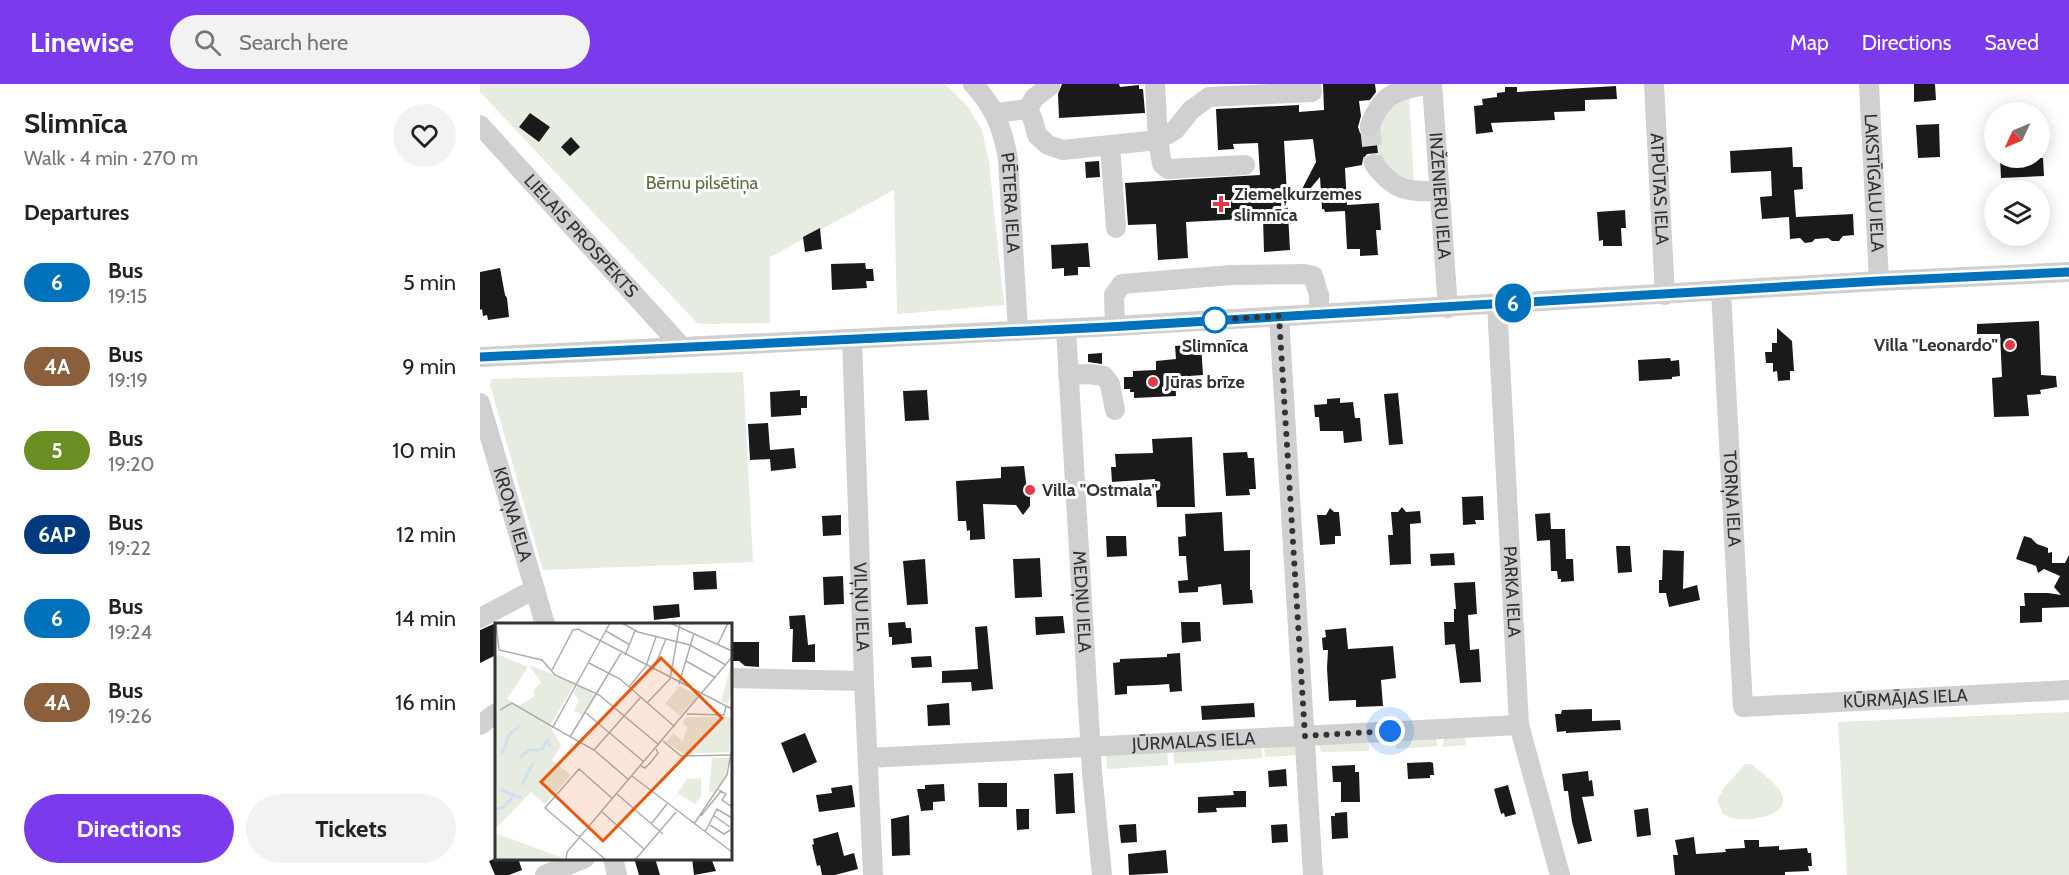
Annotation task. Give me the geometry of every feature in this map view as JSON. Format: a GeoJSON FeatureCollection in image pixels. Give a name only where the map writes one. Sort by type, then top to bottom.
{"type":"FeatureCollection","features":[{"type":"Feature","properties":{"kind":"street","name":"PĒTERA IELA"},"geometry":{"type":"LineString","coordinates":[[973,84],[984,95],[995,113],[1004,137],[1008,159],[1018,331]]}},
{"type":"Feature","properties":{"kind":"street"},"geometry":{"type":"LineString","coordinates":[[1155,84],[1158,140],[1162,164],[1168,169],[1245,165]]}},
{"type":"Feature","properties":{"kind":"street"},"geometry":{"type":"LineString","coordinates":[[1028,109],[1037,135],[1048,145],[1063,150],[1158,140],[1175,130],[1191,110],[1209,97],[1312,92],[1311,84]]}},
{"type":"Feature","properties":{"kind":"street"},"geometry":{"type":"LineString","coordinates":[[1370,126],[1375,111],[1397,90],[1431,84]]}},
{"type":"Feature","properties":{"kind":"street","name":"INŽENIERU IELA"},"geometry":{"type":"LineString","coordinates":[[1431,84],[1448,308]]}},
{"type":"Feature","properties":{"kind":"street","name":"ATPŪTAS IELA"},"geometry":{"type":"LineString","coordinates":[[1654,84],[1665,295]]}},
{"type":"Feature","properties":{"kind":"street","name":"LAKSTĪGALU IELA"},"geometry":{"type":"LineString","coordinates":[[1869,84],[1879,281]]}},
{"type":"Feature","properties":{"kind":"street"},"geometry":{"type":"LineString","coordinates":[[1028,109],[1034,98],[1050,86]]}},
{"type":"Feature","properties":{"kind":"street"},"geometry":{"type":"LineString","coordinates":[[995,113],[1028,109]]}},
{"type":"Feature","properties":{"kind":"street","name":"LIELAIS PROSPEKTS"},"geometry":{"type":"LineString","coordinates":[[480,125],[682,347]]}},
{"type":"Feature","properties":{"kind":"street"},"geometry":{"type":"LineString","coordinates":[[1110,145],[1116,228]]}},
{"type":"Feature","properties":{"kind":"street"},"geometry":{"type":"LineString","coordinates":[[1374,164],[1384,178],[1400,189],[1416,192],[1440,191]]}},
{"type":"Feature","properties":{"kind":"street"},"geometry":{"type":"LineString","coordinates":[[480,357],[1066,329],[2069,272]]}},
{"type":"Feature","properties":{"kind":"street"},"geometry":{"type":"LineString","coordinates":[[1115,326],[1114,296],[1122,284],[1231,275],[1304,274],[1313,276],[1319,295],[1319,314]]}},
{"type":"Feature","properties":{"kind":"street","name":"TORŅA IELA"},"geometry":{"type":"LineString","coordinates":[[1721,291],[1743,707]]}},
{"type":"Feature","properties":{"kind":"street","name":"PARKA IELA"},"geometry":{"type":"LineString","coordinates":[[1497,304],[1519,725],[1560,875]]}},
{"type":"Feature","properties":{"kind":"street"},"geometry":{"type":"LineString","coordinates":[[1279,316],[1313,875]]}},
{"type":"Feature","properties":{"kind":"street","name":"MEDŅU IELA"},"geometry":{"type":"LineString","coordinates":[[1066,329],[1090,747],[1102,875]]}},
{"type":"Feature","properties":{"kind":"street","name":"VIĻŅU IELA"},"geometry":{"type":"LineString","coordinates":[[852,339],[873,875]]}},
{"type":"Feature","properties":{"kind":"street"},"geometry":{"type":"LineString","coordinates":[[1068,375],[1104,376],[1110,384],[1115,410]]}},
{"type":"Feature","properties":{"kind":"street","name":"KROŅA IELA"},"geometry":{"type":"LineString","coordinates":[[480,403],[545,623]]}},
{"type":"Feature","properties":{"kind":"street"},"geometry":{"type":"LineString","coordinates":[[480,618],[535,590]]}},
{"type":"Feature","properties":{"kind":"street"},"geometry":{"type":"LineString","coordinates":[[732,678],[864,681]]}},
{"type":"Feature","properties":{"kind":"street","name":"KŪRMĀJAS IELA"},"geometry":{"type":"LineString","coordinates":[[1743,707],[2042,684],[2069,690]]}},
{"type":"Feature","properties":{"kind":"street"},"geometry":{"type":"LineString","coordinates":[[480,725],[495,714]]}},
{"type":"Feature","properties":{"kind":"street","name":"JŪRMALAS IELA"},"geometry":{"type":"LineString","coordinates":[[868,758],[1519,725]]}},
{"type":"Feature","properties":{"kind":"street"},"geometry":{"type":"LineString","coordinates":[[545,875],[580,860]]}},
{"type":"Feature","properties":{"kind":"street"},"geometry":{"type":"LineString","coordinates":[[613,860],[617,875]]}},
{"type":"Feature","properties":{"kind":"green space","name":"Bērnu pilsētiņa"},"geometry":{"type":"Polygon","coordinates":[[[480,84],[945,84],[968,107],[982,130],[989,162],[1004,305],[897,314],[894,190],[770,257],[770,323],[697,323],[480,92],[480,84]]]}},
{"type":"Feature","properties":{"kind":"green space"},"geometry":{"type":"Polygon","coordinates":[[[1409,92],[1414,187],[1403,184],[1378,159],[1375,125],[1378,118],[1409,92]]]}},
{"type":"Feature","properties":{"kind":"green space"},"geometry":{"type":"Polygon","coordinates":[[[743,372],[753,562],[543,570],[490,385],[492,379],[743,372]]]}},
{"type":"Feature","properties":{"kind":"green space"},"geometry":{"type":"Polygon","coordinates":[[[2069,712],[2069,875],[1847,875],[1838,722],[2069,712]]]}},
{"type":"Feature","properties":{"kind":"green space"},"geometry":{"type":"Polygon","coordinates":[[[1444,734],[1464,735],[1466,745],[1443,747],[1444,734]]]}},
{"type":"Feature","properties":{"kind":"green space"},"geometry":{"type":"Polygon","coordinates":[[[1436,735],[1437,746],[1396,749],[1395,737],[1436,735]]]}},
{"type":"Feature","properties":{"kind":"green space"},"geometry":{"type":"Polygon","coordinates":[[[1369,738],[1369,751],[1321,752],[1319,742],[1369,738]]]}},
{"type":"Feature","properties":{"kind":"green space"},"geometry":{"type":"Polygon","coordinates":[[[1261,743],[1262,758],[1174,764],[1173,750],[1261,743]]]}},
{"type":"Feature","properties":{"kind":"green space"},"geometry":{"type":"Polygon","coordinates":[[[1264,745],[1297,745],[1299,755],[1265,757],[1264,745]]]}},
{"type":"Feature","properties":{"kind":"green space"},"geometry":{"type":"Polygon","coordinates":[[[1167,749],[1168,765],[1107,769],[1106,753],[1167,749]]]}},
{"type":"Feature","properties":{"kind":"green space"},"geometry":{"type":"Polygon","coordinates":[[[1745,764],[1751,764],[1775,784],[1782,794],[1782,804],[1774,813],[1760,818],[1746,819],[1723,814],[1717,800],[1723,789],[1745,764]]]}},
{"type":"Feature","properties":{"kind":"building"},"geometry":{"type":"Polygon","coordinates":[[[1062,84],[1119,84],[1120,87],[1139,85],[1139,89],[1143,89],[1145,113],[1059,118],[1058,94],[1062,84]]]}},
{"type":"Feature","properties":{"kind":"building"},"geometry":{"type":"Polygon","coordinates":[[[1323,84],[1375,84],[1376,92],[1370,100],[1359,101],[1361,116],[1358,127],[1360,133],[1365,137],[1376,136],[1378,153],[1367,154],[1362,165],[1345,168],[1347,205],[1379,203],[1381,230],[1376,230],[1378,255],[1360,256],[1360,249],[1347,249],[1345,211],[1325,212],[1322,209],[1320,177],[1304,196],[1300,193],[1316,162],[1313,139],[1284,141],[1290,250],[1264,252],[1263,218],[1186,222],[1188,258],[1158,260],[1156,224],[1128,225],[1125,183],[1260,175],[1258,143],[1233,144],[1234,149],[1218,150],[1216,109],[1299,105],[1299,112],[1324,110],[1323,84]]]}},
{"type":"Feature","properties":{"kind":"building"},"geometry":{"type":"Polygon","coordinates":[[[1914,84],[1935,84],[1936,100],[1914,102],[1914,84]]]}},
{"type":"Feature","properties":{"kind":"building"},"geometry":{"type":"Polygon","coordinates":[[[1616,86],[1617,99],[1585,100],[1585,111],[1554,112],[1555,120],[1491,123],[1493,132],[1476,134],[1474,106],[1483,105],[1482,99],[1497,97],[1497,93],[1505,92],[1505,87],[1517,87],[1517,92],[1616,86]]]}},
{"type":"Feature","properties":{"kind":"building"},"geometry":{"type":"Polygon","coordinates":[[[530,113],[550,127],[539,142],[519,127],[530,113]]]}},
{"type":"Feature","properties":{"kind":"building"},"geometry":{"type":"Polygon","coordinates":[[[1939,124],[1940,157],[1918,158],[1916,125],[1939,124]]]}},
{"type":"Feature","properties":{"kind":"building"},"geometry":{"type":"Polygon","coordinates":[[[571,137],[580,147],[570,156],[561,147],[571,137]]]}},
{"type":"Feature","properties":{"kind":"building"},"geometry":{"type":"Polygon","coordinates":[[[1792,147],[1793,167],[1802,167],[1803,189],[1794,190],[1796,217],[1853,214],[1854,235],[1843,236],[1839,241],[1832,241],[1828,238],[1805,243],[1800,238],[1790,239],[1789,217],[1762,219],[1760,197],[1772,196],[1771,171],[1731,173],[1730,151],[1792,147]]]}},
{"type":"Feature","properties":{"kind":"building"},"geometry":{"type":"Polygon","coordinates":[[[1099,161],[1100,177],[1086,178],[1085,162],[1099,161]]]}},
{"type":"Feature","properties":{"kind":"building"},"geometry":{"type":"Polygon","coordinates":[[[2000,168],[2044,168],[2044,176],[2001,178],[2000,168]]]}},
{"type":"Feature","properties":{"kind":"building"},"geometry":{"type":"Polygon","coordinates":[[[1625,210],[1626,228],[1621,228],[1622,246],[1603,246],[1603,240],[1599,241],[1597,212],[1625,210]]]}},
{"type":"Feature","properties":{"kind":"building"},"geometry":{"type":"Polygon","coordinates":[[[820,228],[822,249],[805,252],[803,237],[820,228]]]}},
{"type":"Feature","properties":{"kind":"building"},"geometry":{"type":"Polygon","coordinates":[[[1088,243],[1090,267],[1078,267],[1078,275],[1064,276],[1064,268],[1052,269],[1051,245],[1088,243]]]}},
{"type":"Feature","properties":{"kind":"building"},"geometry":{"type":"Polygon","coordinates":[[[865,263],[866,269],[873,269],[874,281],[866,281],[867,288],[832,290],[831,264],[865,263]]]}},
{"type":"Feature","properties":{"kind":"building"},"geometry":{"type":"Polygon","coordinates":[[[500,268],[509,317],[488,320],[487,315],[483,316],[482,309],[480,310],[480,272],[500,268]]]}},
{"type":"Feature","properties":{"kind":"building"},"geometry":{"type":"Polygon","coordinates":[[[2039,321],[2041,375],[2056,376],[2057,387],[2040,390],[2041,394],[2027,395],[2029,416],[1994,417],[1992,378],[2002,377],[2000,334],[1977,334],[1977,324],[2039,321]]]}},
{"type":"Feature","properties":{"kind":"building"},"geometry":{"type":"Polygon","coordinates":[[[1777,328],[1792,341],[1794,371],[1790,371],[1790,380],[1778,381],[1777,371],[1773,372],[1773,363],[1766,363],[1765,352],[1772,352],[1772,343],[1777,343],[1777,328]]]}},
{"type":"Feature","properties":{"kind":"building"},"geometry":{"type":"Polygon","coordinates":[[[1201,344],[1203,375],[1175,377],[1176,396],[1134,398],[1134,392],[1124,389],[1124,377],[1133,377],[1133,371],[1156,370],[1156,361],[1176,359],[1175,346],[1201,344]]]}},
{"type":"Feature","properties":{"kind":"building"},"geometry":{"type":"Polygon","coordinates":[[[1102,353],[1102,364],[1088,362],[1088,354],[1102,353]]]}},
{"type":"Feature","properties":{"kind":"building"},"geometry":{"type":"Polygon","coordinates":[[[1670,358],[1671,361],[1679,360],[1680,376],[1672,377],[1672,379],[1639,381],[1638,360],[1670,358]]]}},
{"type":"Feature","properties":{"kind":"building"},"geometry":{"type":"Polygon","coordinates":[[[800,390],[800,396],[807,396],[807,408],[801,408],[801,415],[771,417],[770,392],[800,390]]]}},
{"type":"Feature","properties":{"kind":"building"},"geometry":{"type":"Polygon","coordinates":[[[927,390],[929,420],[905,421],[903,391],[927,390]]]}},
{"type":"Feature","properties":{"kind":"building"},"geometry":{"type":"Polygon","coordinates":[[[1398,393],[1403,444],[1389,445],[1384,394],[1398,393]]]}},
{"type":"Feature","properties":{"kind":"building"},"geometry":{"type":"Polygon","coordinates":[[[1340,398],[1340,403],[1353,402],[1355,418],[1360,418],[1362,441],[1344,443],[1343,431],[1320,431],[1319,417],[1315,417],[1314,405],[1327,404],[1327,399],[1340,398]]]}},
{"type":"Feature","properties":{"kind":"building"},"geometry":{"type":"Polygon","coordinates":[[[768,423],[770,450],[794,448],[796,468],[771,471],[770,459],[750,460],[748,424],[768,423]]]}},
{"type":"Feature","properties":{"kind":"building"},"geometry":{"type":"Polygon","coordinates":[[[1192,437],[1195,507],[1157,507],[1155,479],[1112,482],[1111,467],[1116,467],[1115,454],[1153,453],[1152,439],[1192,437]]]}},
{"type":"Feature","properties":{"kind":"building"},"geometry":{"type":"Polygon","coordinates":[[[1247,452],[1248,458],[1254,458],[1256,489],[1249,489],[1250,495],[1226,496],[1223,453],[1247,452]]]}},
{"type":"Feature","properties":{"kind":"building"},"geometry":{"type":"Polygon","coordinates":[[[1024,466],[1027,490],[1030,490],[1030,506],[1023,515],[1016,505],[983,504],[985,539],[970,540],[970,530],[967,531],[966,521],[958,521],[956,481],[1001,478],[1001,467],[1024,466]]]}},
{"type":"Feature","properties":{"kind":"building"},"geometry":{"type":"Polygon","coordinates":[[[1483,496],[1484,520],[1475,520],[1476,524],[1463,525],[1462,497],[1483,496]]]}},
{"type":"Feature","properties":{"kind":"building"},"geometry":{"type":"Polygon","coordinates":[[[1402,507],[1406,512],[1420,511],[1421,523],[1410,524],[1411,564],[1390,565],[1388,535],[1393,535],[1391,512],[1398,512],[1402,507]]]}},
{"type":"Feature","properties":{"kind":"building"},"geometry":{"type":"Polygon","coordinates":[[[1330,508],[1334,512],[1339,512],[1341,536],[1335,536],[1335,544],[1320,545],[1317,515],[1326,515],[1330,508]]]}},
{"type":"Feature","properties":{"kind":"building"},"geometry":{"type":"Polygon","coordinates":[[[1222,512],[1224,551],[1250,550],[1250,590],[1252,590],[1253,603],[1223,605],[1221,584],[1198,587],[1198,592],[1179,593],[1178,581],[1188,580],[1186,556],[1179,556],[1178,537],[1186,536],[1185,514],[1222,512]]]}},
{"type":"Feature","properties":{"kind":"building"},"geometry":{"type":"Polygon","coordinates":[[[1550,513],[1551,529],[1565,529],[1566,559],[1573,559],[1574,581],[1561,582],[1561,579],[1558,579],[1557,571],[1551,571],[1550,540],[1537,541],[1535,514],[1550,513]]]}},
{"type":"Feature","properties":{"kind":"building"},"geometry":{"type":"Polygon","coordinates":[[[841,515],[841,535],[823,536],[822,516],[841,515]]]}},
{"type":"Feature","properties":{"kind":"building"},"geometry":{"type":"Polygon","coordinates":[[[1106,536],[1126,536],[1127,556],[1107,557],[1106,536]]]}},
{"type":"Feature","properties":{"kind":"building"},"geometry":{"type":"Polygon","coordinates":[[[2024,536],[2048,548],[2048,553],[2052,552],[2052,563],[2065,563],[2069,555],[2069,607],[2042,608],[2042,622],[2020,623],[2020,606],[2025,606],[2024,593],[2061,595],[2054,587],[2060,576],[2044,569],[2038,573],[2036,566],[2016,559],[2024,536]]]}},
{"type":"Feature","properties":{"kind":"building"},"geometry":{"type":"Polygon","coordinates":[[[1616,546],[1630,546],[1632,572],[1618,573],[1616,546]]]}},
{"type":"Feature","properties":{"kind":"building"},"geometry":{"type":"Polygon","coordinates":[[[1663,550],[1684,551],[1683,589],[1697,585],[1700,600],[1669,607],[1666,593],[1659,593],[1663,550]]]}},
{"type":"Feature","properties":{"kind":"building"},"geometry":{"type":"Polygon","coordinates":[[[1454,553],[1455,565],[1431,566],[1430,554],[1454,553]]]}},
{"type":"Feature","properties":{"kind":"building"},"geometry":{"type":"Polygon","coordinates":[[[1040,558],[1042,597],[1015,598],[1013,559],[1040,558]]]}},
{"type":"Feature","properties":{"kind":"building"},"geometry":{"type":"Polygon","coordinates":[[[925,559],[928,604],[907,605],[903,561],[925,559]]]}},
{"type":"Feature","properties":{"kind":"building"},"geometry":{"type":"Polygon","coordinates":[[[716,571],[717,589],[694,590],[693,572],[716,571]]]}},
{"type":"Feature","properties":{"kind":"building"},"geometry":{"type":"Polygon","coordinates":[[[843,576],[844,604],[824,605],[823,577],[843,576]]]}},
{"type":"Feature","properties":{"kind":"building"},"geometry":{"type":"Polygon","coordinates":[[[1475,582],[1477,614],[1468,615],[1470,650],[1479,649],[1481,682],[1460,683],[1455,644],[1445,645],[1444,622],[1454,622],[1454,609],[1456,609],[1454,583],[1475,582]]]}},
{"type":"Feature","properties":{"kind":"building"},"geometry":{"type":"Polygon","coordinates":[[[679,604],[680,617],[654,620],[653,606],[679,604]]]}},
{"type":"Feature","properties":{"kind":"building"},"geometry":{"type":"Polygon","coordinates":[[[805,615],[808,645],[815,644],[815,662],[792,662],[793,629],[790,629],[789,616],[805,615]]]}},
{"type":"Feature","properties":{"kind":"building"},"geometry":{"type":"Polygon","coordinates":[[[1063,616],[1065,633],[1036,635],[1035,617],[1063,616]]]}},
{"type":"Feature","properties":{"kind":"building"},"geometry":{"type":"Polygon","coordinates":[[[905,622],[906,628],[911,628],[912,643],[892,645],[888,623],[905,622]]]}},
{"type":"Feature","properties":{"kind":"building"},"geometry":{"type":"Polygon","coordinates":[[[1181,622],[1200,622],[1201,641],[1182,643],[1181,622]]]}},
{"type":"Feature","properties":{"kind":"building"},"geometry":{"type":"Polygon","coordinates":[[[495,623],[495,656],[480,663],[480,630],[495,623]]]}},
{"type":"Feature","properties":{"kind":"building"},"geometry":{"type":"Polygon","coordinates":[[[987,626],[993,689],[972,691],[971,682],[942,683],[942,671],[978,669],[975,627],[987,626]]]}},
{"type":"Feature","properties":{"kind":"building"},"geometry":{"type":"Polygon","coordinates":[[[1346,628],[1348,649],[1393,646],[1396,678],[1381,680],[1383,706],[1356,707],[1356,700],[1329,701],[1328,650],[1323,650],[1322,638],[1326,637],[1325,630],[1346,628]]]}},
{"type":"Feature","properties":{"kind":"building"},"geometry":{"type":"Polygon","coordinates":[[[732,642],[759,642],[759,667],[745,666],[739,661],[732,661],[732,642]]]}},
{"type":"Feature","properties":{"kind":"building"},"geometry":{"type":"Polygon","coordinates":[[[1180,653],[1182,691],[1170,692],[1169,684],[1127,686],[1127,694],[1115,695],[1113,663],[1120,662],[1120,659],[1167,657],[1167,654],[1180,653]]]}},
{"type":"Feature","properties":{"kind":"building"},"geometry":{"type":"Polygon","coordinates":[[[931,656],[932,667],[912,668],[911,657],[931,656]]]}},
{"type":"Feature","properties":{"kind":"building"},"geometry":{"type":"Polygon","coordinates":[[[949,703],[950,725],[928,726],[927,705],[949,703]]]}},
{"type":"Feature","properties":{"kind":"building"},"geometry":{"type":"Polygon","coordinates":[[[1254,703],[1255,717],[1202,720],[1201,706],[1254,703]]]}},
{"type":"Feature","properties":{"kind":"building"},"geometry":{"type":"Polygon","coordinates":[[[1592,709],[1592,721],[1620,720],[1621,730],[1557,732],[1555,714],[1561,714],[1562,710],[1592,709]]]}},
{"type":"Feature","properties":{"kind":"building"},"geometry":{"type":"Polygon","coordinates":[[[805,733],[817,762],[793,773],[781,743],[805,733]]]}},
{"type":"Feature","properties":{"kind":"building"},"geometry":{"type":"Polygon","coordinates":[[[1407,763],[1433,763],[1434,775],[1430,775],[1430,778],[1408,779],[1407,763]]]}},
{"type":"Feature","properties":{"kind":"building"},"geometry":{"type":"Polygon","coordinates":[[[1355,765],[1355,772],[1359,772],[1360,802],[1341,802],[1341,782],[1333,782],[1332,766],[1355,765]]]}},
{"type":"Feature","properties":{"kind":"building"},"geometry":{"type":"Polygon","coordinates":[[[1286,769],[1287,786],[1269,787],[1268,771],[1286,769]]]}},
{"type":"Feature","properties":{"kind":"building"},"geometry":{"type":"Polygon","coordinates":[[[1588,771],[1594,796],[1582,797],[1592,841],[1578,844],[1572,822],[1568,791],[1564,791],[1562,774],[1588,771]]]}},
{"type":"Feature","properties":{"kind":"building"},"geometry":{"type":"Polygon","coordinates":[[[1073,773],[1075,813],[1056,814],[1054,774],[1073,773]]]}},
{"type":"Feature","properties":{"kind":"building"},"geometry":{"type":"Polygon","coordinates":[[[978,783],[1007,783],[1007,807],[979,807],[978,783]]]}},
{"type":"Feature","properties":{"kind":"building"},"geometry":{"type":"Polygon","coordinates":[[[944,784],[945,801],[933,802],[933,810],[921,811],[917,789],[925,789],[925,785],[944,784]]]}},
{"type":"Feature","properties":{"kind":"building"},"geometry":{"type":"Polygon","coordinates":[[[852,785],[855,807],[819,812],[816,795],[832,793],[831,788],[852,785]]]}},
{"type":"Feature","properties":{"kind":"building"},"geometry":{"type":"Polygon","coordinates":[[[1508,785],[1516,814],[1505,817],[1504,813],[1501,814],[1494,789],[1508,785]]]}},
{"type":"Feature","properties":{"kind":"building"},"geometry":{"type":"Polygon","coordinates":[[[1233,791],[1246,791],[1246,807],[1216,808],[1217,812],[1198,813],[1198,797],[1234,795],[1233,791]]]}},
{"type":"Feature","properties":{"kind":"building"},"geometry":{"type":"Polygon","coordinates":[[[1648,808],[1651,835],[1637,837],[1634,810],[1648,808]]]}},
{"type":"Feature","properties":{"kind":"building"},"geometry":{"type":"Polygon","coordinates":[[[1016,809],[1029,809],[1029,829],[1017,830],[1016,809]]]}},
{"type":"Feature","properties":{"kind":"building"},"geometry":{"type":"Polygon","coordinates":[[[1347,812],[1348,838],[1332,839],[1331,816],[1335,816],[1335,813],[1347,812]]]}},
{"type":"Feature","properties":{"kind":"building"},"geometry":{"type":"Polygon","coordinates":[[[909,815],[910,855],[892,856],[891,819],[909,815]]]}},
{"type":"Feature","properties":{"kind":"building"},"geometry":{"type":"Polygon","coordinates":[[[1136,824],[1137,842],[1121,843],[1119,825],[1136,824]]]}},
{"type":"Feature","properties":{"kind":"building"},"geometry":{"type":"Polygon","coordinates":[[[1287,824],[1288,842],[1272,843],[1271,825],[1287,824]]]}},
{"type":"Feature","properties":{"kind":"building"},"geometry":{"type":"Polygon","coordinates":[[[838,832],[844,856],[854,853],[858,869],[835,875],[822,875],[820,865],[817,866],[812,845],[814,844],[813,839],[838,832]]]}},
{"type":"Feature","properties":{"kind":"building"},"geometry":{"type":"Polygon","coordinates":[[[1694,837],[1696,854],[1745,848],[1744,840],[1759,840],[1759,847],[1779,846],[1779,850],[1807,848],[1808,853],[1811,853],[1812,866],[1808,866],[1809,871],[1785,872],[1785,875],[1675,875],[1673,855],[1678,855],[1675,840],[1694,837]]]}},
{"type":"Feature","properties":{"kind":"building"},"geometry":{"type":"Polygon","coordinates":[[[1166,850],[1168,873],[1129,875],[1128,854],[1166,850]]]}},
{"type":"Feature","properties":{"kind":"building"},"geometry":{"type":"Polygon","coordinates":[[[495,858],[519,860],[522,870],[509,875],[495,875],[489,861],[495,858]]]}},
{"type":"Feature","properties":{"kind":"building"},"geometry":{"type":"Polygon","coordinates":[[[635,860],[656,860],[660,875],[639,875],[635,860]]]}},
{"type":"Feature","properties":{"kind":"building"},"geometry":{"type":"Polygon","coordinates":[[[692,860],[712,860],[716,871],[694,875],[692,860]]]}},
{"type":"Feature","properties":{"kind":"tunnel"},"geometry":{"type":"LineString","coordinates":[[1370,126],[1374,164]]}},
{"type":"Feature","properties":{"kind":"bus line","name":"6"},"geometry":{"type":"LineString","coordinates":[[480,357],[1108,327],[1879,281],[2069,272]]}},
{"type":"Feature","properties":{"kind":"place","name":"Ziemeļkurzemes slimnīca"},"geometry":{"type":"Point","coordinates":[1221,204]}},
{"type":"Feature","properties":{"kind":"place","name":"Slimnīca"},"geometry":{"type":"Point","coordinates":[1215,320]}},
{"type":"Feature","properties":{"kind":"place","name":"Villa \"Leonardo\""},"geometry":{"type":"Point","coordinates":[2010,345]}},
{"type":"Feature","properties":{"kind":"place","name":"Jūras brīze"},"geometry":{"type":"Point","coordinates":[1153,382]}},
{"type":"Feature","properties":{"kind":"place","name":"Villa \"Ostmala\""},"geometry":{"type":"Point","coordinates":[1030,490]}},
{"type":"Feature","properties":{"kind":"route"},"geometry":{"type":"LineString","coordinates":[[1215,320],[1209,320],[1279,316],[1305,736],[1390,731]]}}]}
